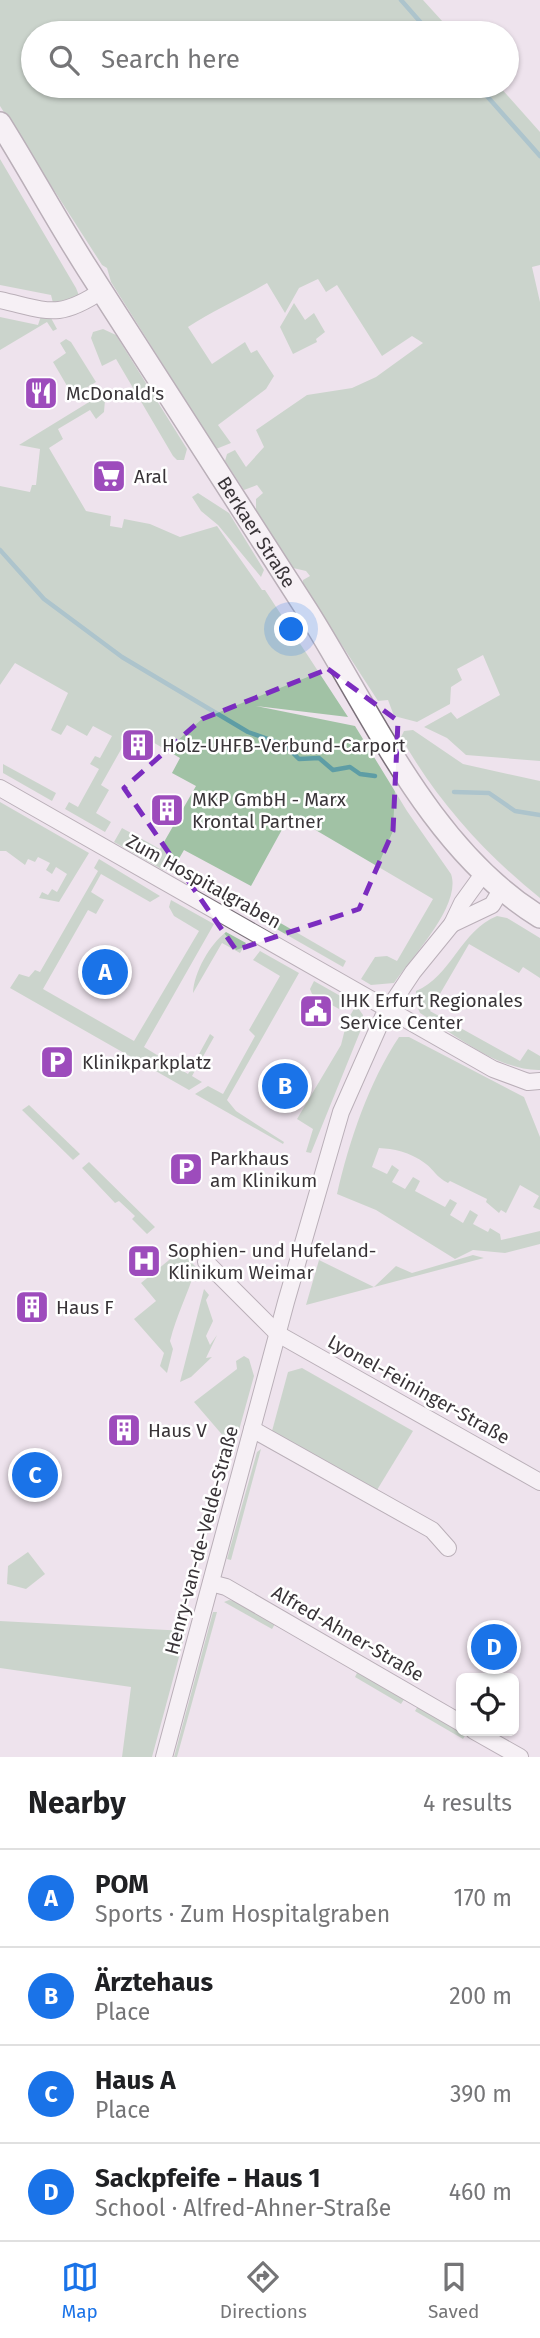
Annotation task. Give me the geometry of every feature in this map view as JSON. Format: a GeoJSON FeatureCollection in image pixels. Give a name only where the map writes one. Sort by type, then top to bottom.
{"type":"FeatureCollection","features":[{"type":"Feature","properties":{"kind":"main road","name":"Berkaer Straße"},"geometry":{"type":"LineString","coordinates":[[0,123],[412,782],[460,849],[501,890],[540,917]]}},
{"type":"Feature","properties":{"kind":"street"},"geometry":{"type":"LineString","coordinates":[[0,300],[58,313],[76,307],[103,290]]}},
{"type":"Feature","properties":{"kind":"street","name":"Zum Hospitalgraben"},"geometry":{"type":"LineString","coordinates":[[0,788],[103,849],[389,1008]]}},
{"type":"Feature","properties":{"kind":"street","name":"Henry-van-de-Velde-Straße"},"geometry":{"type":"LineString","coordinates":[[164,1757],[329,1145],[362,1060],[389,1008],[413,972],[452,924],[466,896],[484,874]]}},
{"type":"Feature","properties":{"kind":"street","name":"Henry-van-de-Velde-Straße"},"geometry":{"type":"LineString","coordinates":[[452,924],[492,905],[501,890]]}},
{"type":"Feature","properties":{"kind":"street"},"geometry":{"type":"LineString","coordinates":[[389,1008],[493,1069],[528,1082],[540,1081]]}},
{"type":"Feature","properties":{"kind":"street"},"geometry":{"type":"LineString","coordinates":[[206,1262],[278,1335]]}},
{"type":"Feature","properties":{"kind":"street","name":"Lyonel-Feininger-Straße"},"geometry":{"type":"LineString","coordinates":[[278,1335],[540,1482]]}},
{"type":"Feature","properties":{"kind":"street"},"geometry":{"type":"LineString","coordinates":[[252,1429],[432,1530],[448,1548]]}},
{"type":"Feature","properties":{"kind":"street","name":"Alfred-Ahner-Straße"},"geometry":{"type":"LineString","coordinates":[[211,1583],[226,1587],[456,1720]]}},
{"type":"Feature","properties":{"kind":"street"},"geometry":{"type":"LineString","coordinates":[[483,1736],[520,1757]]}},
{"type":"Feature","properties":{"kind":"highlighted area"},"geometry":{"type":"Polygon","coordinates":[[[328,669],[398,721],[393,831],[359,909],[236,950],[124,788],[202,719],[328,669]]]}},
{"type":"Feature","properties":{"kind":"green space"},"geometry":{"type":"Polygon","coordinates":[[[0,0],[423,0],[442,21],[21,21],[21,98],[510,98],[540,132],[540,265],[532,267],[540,302],[540,761],[466,755],[447,738],[424,727],[451,712],[457,719],[500,695],[483,655],[457,669],[462,680],[451,687],[450,704],[417,722],[394,716],[388,700],[378,701],[303,585],[303,580],[310,576],[306,571],[293,568],[256,510],[256,499],[263,493],[257,485],[244,490],[225,461],[227,454],[235,450],[246,467],[264,447],[256,430],[307,395],[352,388],[376,377],[423,343],[412,336],[382,356],[337,285],[326,292],[318,279],[299,288],[285,313],[267,283],[188,327],[212,364],[245,342],[251,353],[257,350],[274,376],[266,389],[218,425],[231,443],[216,449],[111,282],[107,268],[102,265],[0,106],[0,0]]]}},
{"type":"Feature","properties":{"kind":"green space"},"geometry":{"type":"Polygon","coordinates":[[[0,159],[80,298],[54,307],[51,295],[0,285],[0,159]]]}},
{"type":"Feature","properties":{"kind":"green space"},"geometry":{"type":"Polygon","coordinates":[[[294,303],[305,320],[314,313],[325,332],[316,339],[317,342],[293,354],[280,327],[294,303]]]}},
{"type":"Feature","properties":{"kind":"green space"},"geometry":{"type":"Polygon","coordinates":[[[41,316],[51,318],[57,329],[53,331],[47,322],[0,350],[0,317],[38,325],[41,316]]]}},
{"type":"Feature","properties":{"kind":"green space"},"geometry":{"type":"Polygon","coordinates":[[[103,329],[116,335],[187,449],[184,460],[177,460],[173,456],[116,359],[102,366],[91,338],[93,332],[103,329]]]}},
{"type":"Feature","properties":{"kind":"green space"},"geometry":{"type":"Polygon","coordinates":[[[66,339],[71,342],[96,382],[73,396],[53,362],[66,353],[60,343],[66,339]]]}},
{"type":"Feature","properties":{"kind":"green space"},"geometry":{"type":"Polygon","coordinates":[[[94,399],[105,400],[104,412],[96,419],[90,410],[58,429],[63,439],[49,448],[86,511],[111,516],[110,526],[122,528],[124,519],[150,524],[180,537],[217,526],[262,590],[265,590],[348,717],[256,706],[355,726],[407,811],[451,874],[452,887],[443,915],[394,983],[371,985],[361,979],[375,957],[387,956],[397,961],[433,899],[290,815],[251,886],[184,850],[173,869],[163,870],[114,842],[122,828],[160,849],[196,786],[172,773],[180,758],[132,730],[101,785],[109,790],[96,813],[111,822],[105,832],[65,809],[69,802],[78,807],[99,769],[90,764],[95,756],[100,758],[112,736],[93,726],[87,736],[67,725],[61,735],[51,730],[68,693],[15,663],[0,685],[0,486],[30,492],[32,485],[36,485],[40,449],[19,445],[94,399]]]}},
{"type":"Feature","properties":{"kind":"green space"},"geometry":{"type":"Polygon","coordinates":[[[198,493],[229,513],[264,570],[261,577],[218,525],[201,511],[192,497],[198,493]]]}},
{"type":"Feature","properties":{"kind":"green space"},"geometry":{"type":"Polygon","coordinates":[[[413,730],[463,764],[540,781],[540,898],[481,844],[446,804],[401,737],[404,731],[413,730]]]}},
{"type":"Feature","properties":{"kind":"green space"},"geometry":{"type":"Polygon","coordinates":[[[3,764],[56,793],[52,801],[3,773],[3,764]]]}},
{"type":"Feature","properties":{"kind":"green space"},"geometry":{"type":"Polygon","coordinates":[[[0,802],[89,853],[59,902],[39,898],[42,892],[48,895],[52,889],[57,892],[67,874],[56,867],[52,874],[46,870],[50,863],[38,857],[35,862],[28,859],[25,865],[6,851],[0,851],[0,802]]]}},
{"type":"Feature","properties":{"kind":"green space"},"geometry":{"type":"Polygon","coordinates":[[[99,859],[160,896],[150,902],[101,874],[91,892],[104,900],[96,914],[88,910],[43,989],[134,1041],[199,931],[174,916],[169,907],[171,900],[214,924],[144,1047],[188,1074],[210,1034],[214,1037],[192,1076],[202,1082],[189,1090],[10,988],[19,974],[29,977],[35,970],[40,972],[98,871],[94,868],[99,859]]]}},
{"type":"Feature","properties":{"kind":"green space"},"geometry":{"type":"Polygon","coordinates":[[[191,873],[250,906],[247,913],[187,879],[191,873]]]}},
{"type":"Feature","properties":{"kind":"green space"},"geometry":{"type":"Polygon","coordinates":[[[497,916],[507,918],[540,938],[540,978],[523,967],[519,973],[469,944],[430,1011],[520,1061],[528,1049],[540,1056],[540,1070],[508,1064],[477,1050],[420,1013],[416,1004],[416,991],[428,984],[448,965],[474,932],[497,916]]]}},
{"type":"Feature","properties":{"kind":"green space"},"geometry":{"type":"Polygon","coordinates":[[[270,917],[346,961],[343,967],[266,923],[270,917]]]}},
{"type":"Feature","properties":{"kind":"green space"},"geometry":{"type":"Polygon","coordinates":[[[226,932],[246,943],[240,953],[222,943],[193,993],[196,976],[204,959],[226,932]]]}},
{"type":"Feature","properties":{"kind":"green space"},"geometry":{"type":"Polygon","coordinates":[[[260,951],[299,973],[227,1100],[236,1111],[284,1142],[283,1144],[195,1094],[208,1086],[223,1094],[255,1036],[249,1030],[280,976],[253,960],[260,951]]]}},
{"type":"Feature","properties":{"kind":"green space"},"geometry":{"type":"Polygon","coordinates":[[[314,981],[344,998],[339,1009],[312,994],[310,989],[314,981]]]}},
{"type":"Feature","properties":{"kind":"green space"},"geometry":{"type":"Polygon","coordinates":[[[356,1005],[363,1015],[362,1027],[311,1153],[306,1152],[313,1129],[297,1119],[341,1045],[347,1021],[356,1005]]]}},
{"type":"Feature","properties":{"kind":"green space"},"geometry":{"type":"Polygon","coordinates":[[[399,1037],[409,1037],[524,1097],[540,1137],[540,1210],[533,1207],[539,1196],[520,1185],[506,1213],[501,1210],[499,1213],[486,1202],[487,1199],[450,1181],[448,1183],[413,1156],[390,1149],[379,1148],[372,1167],[387,1174],[392,1165],[399,1170],[392,1182],[405,1189],[413,1177],[420,1181],[415,1191],[445,1207],[450,1199],[457,1203],[450,1215],[463,1223],[470,1210],[478,1215],[473,1224],[488,1232],[490,1228],[500,1234],[501,1240],[540,1231],[540,1244],[505,1253],[473,1250],[455,1259],[376,1210],[337,1194],[361,1112],[378,1073],[399,1037]]]}},
{"type":"Feature","properties":{"kind":"green space"},"geometry":{"type":"Polygon","coordinates":[[[29,1105],[80,1154],[73,1160],[22,1110],[29,1105]]]}},
{"type":"Feature","properties":{"kind":"green space"},"geometry":{"type":"Polygon","coordinates":[[[89,1162],[155,1227],[147,1234],[132,1219],[135,1216],[119,1201],[115,1203],[82,1168],[89,1162]]]}},
{"type":"Feature","properties":{"kind":"green space"},"geometry":{"type":"Polygon","coordinates":[[[180,1251],[196,1267],[170,1341],[173,1349],[167,1373],[160,1366],[164,1353],[134,1319],[156,1301],[141,1283],[180,1251]]]}},
{"type":"Feature","properties":{"kind":"green space"},"geometry":{"type":"Polygon","coordinates":[[[473,1255],[484,1258],[306,1305],[319,1260],[374,1287],[396,1266],[412,1273],[473,1255]]]}},
{"type":"Feature","properties":{"kind":"green space"},"geometry":{"type":"Polygon","coordinates":[[[204,1289],[209,1295],[206,1300],[213,1321],[206,1336],[210,1345],[217,1335],[206,1358],[212,1357],[191,1377],[180,1382],[204,1289]]]}},
{"type":"Feature","properties":{"kind":"green space"},"geometry":{"type":"Polygon","coordinates":[[[244,1356],[249,1359],[254,1376],[236,1441],[231,1445],[194,1402],[237,1369],[236,1361],[244,1356]]]}},
{"type":"Feature","properties":{"kind":"green space"},"geometry":{"type":"Polygon","coordinates":[[[302,1368],[413,1431],[377,1490],[272,1431],[288,1372],[302,1368]]]}},
{"type":"Feature","properties":{"kind":"green space"},"geometry":{"type":"Polygon","coordinates":[[[261,1449],[231,1560],[227,1559],[257,1452],[261,1449]]]}},
{"type":"Feature","properties":{"kind":"green space"},"geometry":{"type":"Polygon","coordinates":[[[28,1552],[45,1574],[26,1589],[7,1584],[8,1566],[28,1552]]]}},
{"type":"Feature","properties":{"kind":"green space"},"geometry":{"type":"Polygon","coordinates":[[[229,1600],[275,1624],[272,1629],[224,1602],[229,1600]]]}},
{"type":"Feature","properties":{"kind":"green space"},"geometry":{"type":"Polygon","coordinates":[[[213,1612],[217,1612],[177,1757],[174,1757],[213,1612]]]}},
{"type":"Feature","properties":{"kind":"green space"},"geometry":{"type":"Polygon","coordinates":[[[0,1621],[186,1631],[152,1757],[122,1757],[131,1687],[0,1668],[0,1621]]]}},
{"type":"Feature","properties":{"kind":"green space"},"geometry":{"type":"Polygon","coordinates":[[[358,1671],[405,1698],[401,1704],[355,1677],[358,1671]]]}},
{"type":"Feature","properties":{"kind":"green space"},"geometry":{"type":"Polygon","coordinates":[[[418,1706],[456,1728],[456,1735],[415,1711],[418,1706]]]}},
{"type":"Feature","properties":{"kind":"waterway"},"geometry":{"type":"LineString","coordinates":[[401,0],[419,21]]}},
{"type":"Feature","properties":{"kind":"waterway"},"geometry":{"type":"LineString","coordinates":[[489,98],[540,156]]}},
{"type":"Feature","properties":{"kind":"waterway"},"geometry":{"type":"LineString","coordinates":[[0,550],[44,599],[122,657],[248,732],[285,745],[299,759],[319,758],[333,770],[350,767],[360,774],[375,776]]}},
{"type":"Feature","properties":{"kind":"waterway"},"geometry":{"type":"LineString","coordinates":[[454,792],[489,793],[515,811],[540,815]]}},
{"type":"Feature","properties":{"kind":"place","name":"McDonald's"},"geometry":{"type":"Point","coordinates":[41,393]}},
{"type":"Feature","properties":{"kind":"place","name":"Aral"},"geometry":{"type":"Point","coordinates":[109,476]}},
{"type":"Feature","properties":{"kind":"place","name":"Holz-UHFB-Verbund-Carport"},"geometry":{"type":"Point","coordinates":[138,745]}},
{"type":"Feature","properties":{"kind":"place","name":"MKP GmbH - Marx Krontal Partner"},"geometry":{"type":"Point","coordinates":[167,810]}},
{"type":"Feature","properties":{"kind":"place","name":"POM"},"geometry":{"type":"Point","coordinates":[105,972]}},
{"type":"Feature","properties":{"kind":"place","name":"IHK Erfurt Regionales Service Center"},"geometry":{"type":"Point","coordinates":[316,1011]}},
{"type":"Feature","properties":{"kind":"place","name":"Klinikparkplatz"},"geometry":{"type":"Point","coordinates":[57,1062]}},
{"type":"Feature","properties":{"kind":"place","name":"Ärztehaus"},"geometry":{"type":"Point","coordinates":[285,1086]}},
{"type":"Feature","properties":{"kind":"place","name":"Parkhaus am Klinikum"},"geometry":{"type":"Point","coordinates":[186,1169]}},
{"type":"Feature","properties":{"kind":"place","name":"Sophien- und Hufeland- Klinikum Weimar"},"geometry":{"type":"Point","coordinates":[144,1261]}},
{"type":"Feature","properties":{"kind":"place","name":"Haus F"},"geometry":{"type":"Point","coordinates":[32,1307]}},
{"type":"Feature","properties":{"kind":"place","name":"Haus V"},"geometry":{"type":"Point","coordinates":[124,1430]}},
{"type":"Feature","properties":{"kind":"place","name":"Haus A"},"geometry":{"type":"Point","coordinates":[35,1475]}},
{"type":"Feature","properties":{"kind":"place","name":"Sackpfeife - Haus 1"},"geometry":{"type":"Point","coordinates":[494,1647]}}]}
